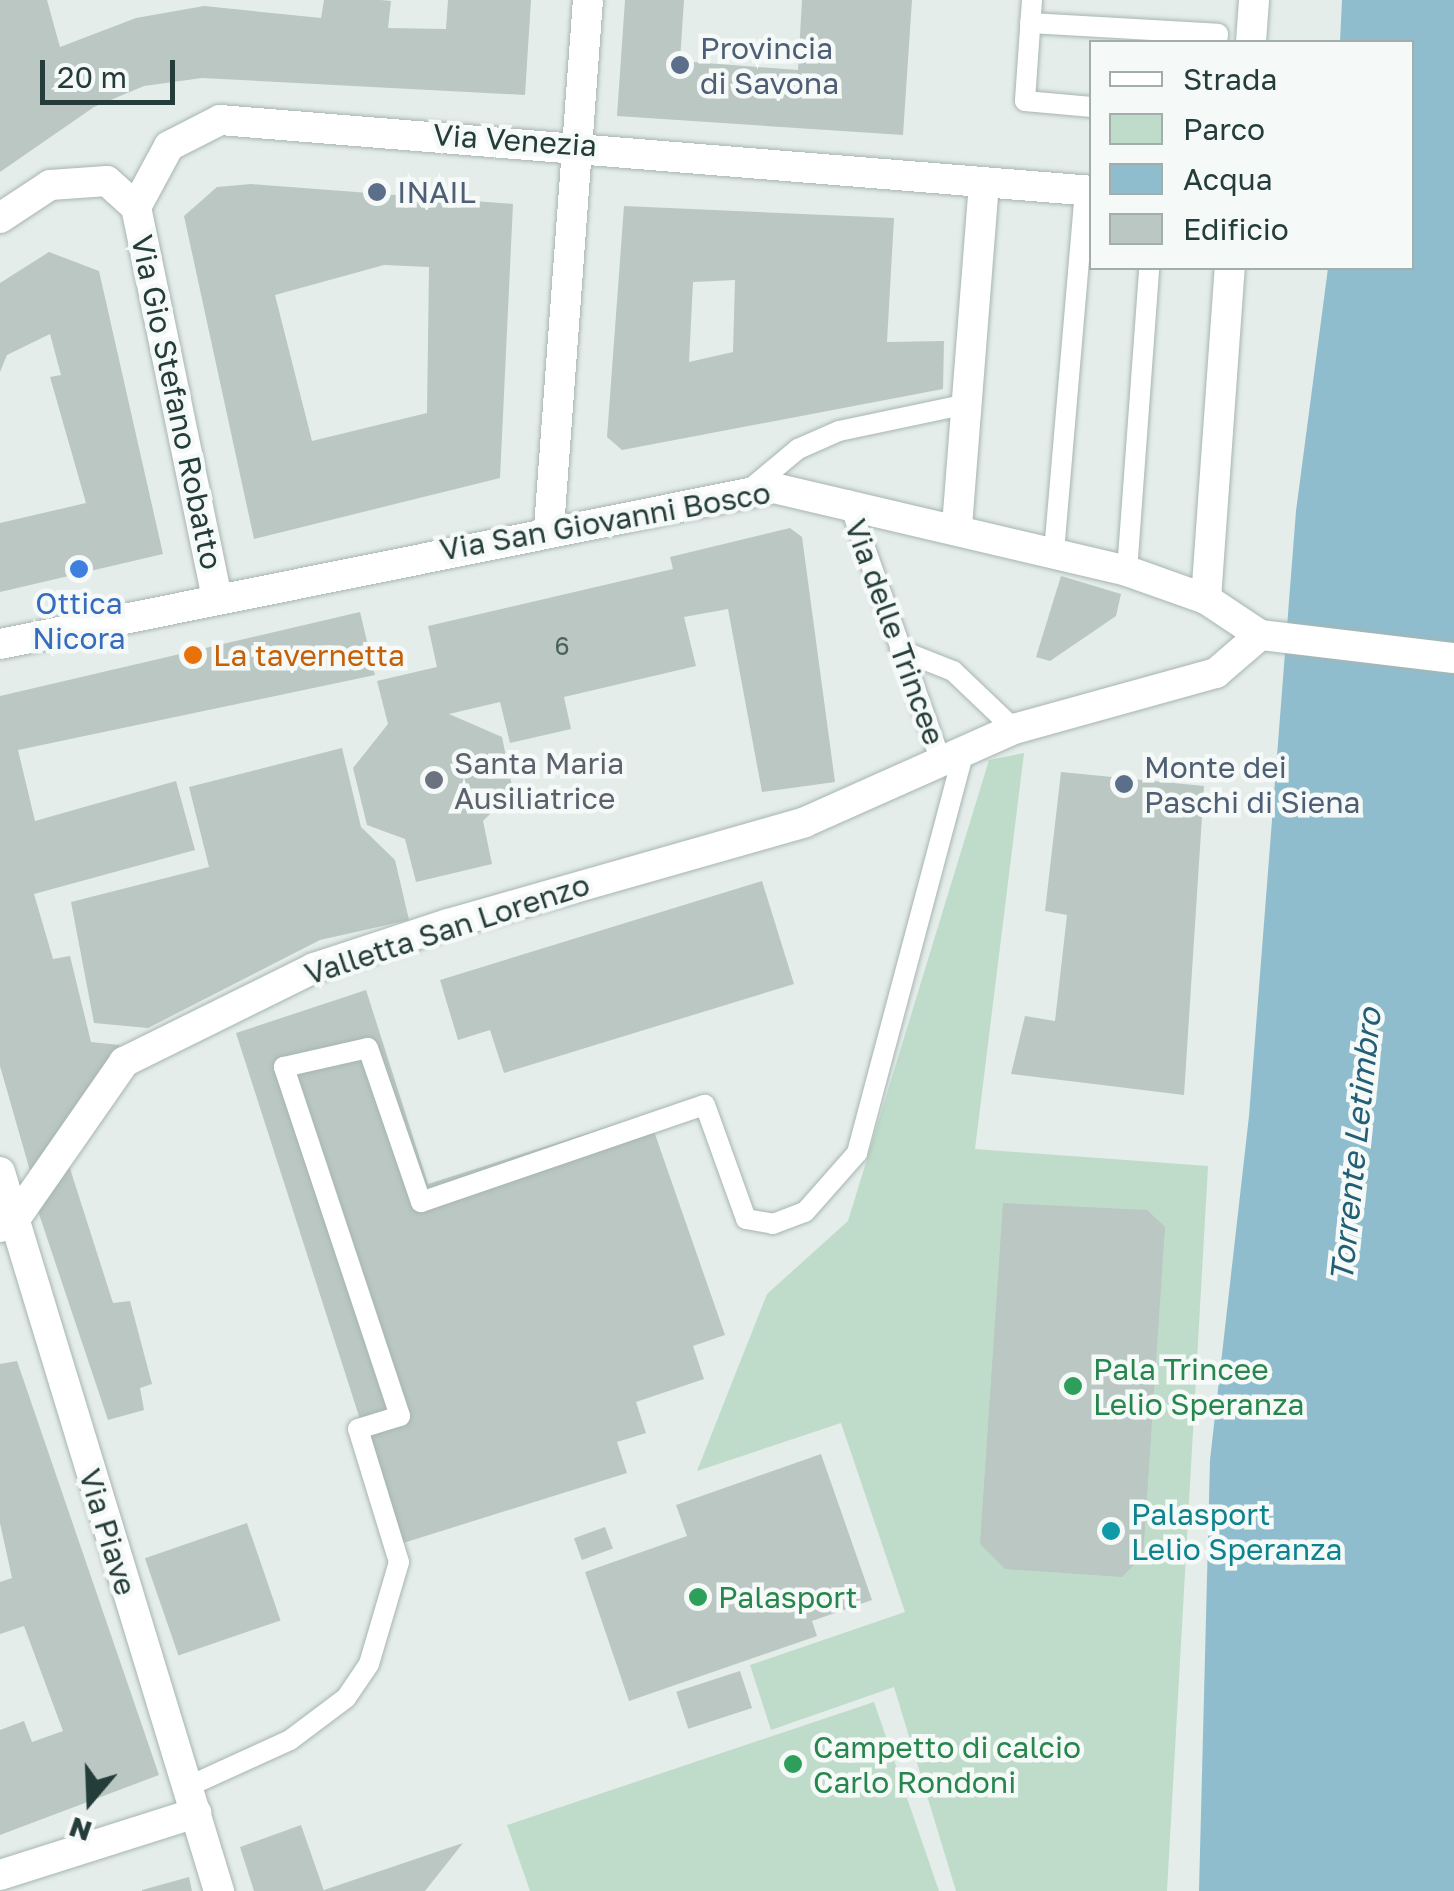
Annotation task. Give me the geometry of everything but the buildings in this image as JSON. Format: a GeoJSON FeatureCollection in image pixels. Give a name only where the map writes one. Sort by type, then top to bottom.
{"type":"FeatureCollection","features":[{"type":"Feature","properties":{"kind":"street"},"geometry":{"type":"LineString","coordinates":[[549,528],[588,0]]}},
{"type":"Feature","properties":{"kind":"street"},"geometry":{"type":"LineString","coordinates":[[1251,40],[1254,0]]}},
{"type":"Feature","properties":{"kind":"street","name":"Via Venezia"},"geometry":{"type":"LineString","coordinates":[[136,207],[169,146],[220,120],[580,144],[1088,191]]}},
{"type":"Feature","properties":{"kind":"street"},"geometry":{"type":"LineString","coordinates":[[0,218],[50,185],[107,181],[136,207]]}},
{"type":"Feature","properties":{"kind":"street"},"geometry":{"type":"LineString","coordinates":[[958,526],[984,184]]}},
{"type":"Feature","properties":{"kind":"street","name":"Via Gio Stefano Robatto"},"geometry":{"type":"LineString","coordinates":[[136,207],[217,597]]}},
{"type":"Feature","properties":{"kind":"street"},"geometry":{"type":"LineString","coordinates":[[1206,598],[1230,270]]}},
{"type":"Feature","properties":{"kind":"street","name":"Via San Giovanni Bosco"},"geometry":{"type":"LineString","coordinates":[[0,644],[549,528],[747,491],[848,500],[1126,570],[1206,598],[1260,634]]}},
{"type":"Feature","properties":{"kind":"street"},"geometry":{"type":"LineString","coordinates":[[1260,634],[1454,658]]}},
{"type":"Feature","properties":{"kind":"street","name":"Via delle Trincee"},"geometry":{"type":"LineString","coordinates":[[953,759],[1014,729],[1216,673],[1260,634]]}},
{"type":"Feature","properties":{"kind":"street","name":"Valletta San Lorenzo"},"geometry":{"type":"LineString","coordinates":[[6,1225],[124,1062],[314,968],[448,924],[805,822],[953,759]]}},
{"type":"Feature","properties":{"kind":"street","name":"Via Piave"},"geometry":{"type":"LineString","coordinates":[[0,1172],[6,1225],[219,1891]]}},
{"type":"Feature","properties":{"kind":"street"},"geometry":{"type":"LineString","coordinates":[[0,1875],[191,1800]]}},
{"type":"Feature","properties":{"kind":"lane"},"geometry":{"type":"LineString","coordinates":[[1032,0],[1025,100],[1089,108]]}},
{"type":"Feature","properties":{"kind":"lane"},"geometry":{"type":"LineString","coordinates":[[1030,23],[1218,34],[1217,40]]}},
{"type":"Feature","properties":{"kind":"lane"},"geometry":{"type":"LineString","coordinates":[[1054,552],[1088,191]]}},
{"type":"Feature","properties":{"kind":"lane"},"geometry":{"type":"LineString","coordinates":[[1126,570],[1149,270]]}},
{"type":"Feature","properties":{"kind":"lane"},"geometry":{"type":"LineString","coordinates":[[747,491],[798,449],[839,431],[967,404]]}},
{"type":"Feature","properties":{"kind":"lane","name":"Via delle Trincee"},"geometry":{"type":"LineString","coordinates":[[848,500],[900,650],[953,759]]}},
{"type":"Feature","properties":{"kind":"lane"},"geometry":{"type":"LineString","coordinates":[[900,650],[953,672],[1014,729]]}},
{"type":"Feature","properties":{"kind":"lane"},"geometry":{"type":"LineString","coordinates":[[191,1800],[290,1740],[346,1698],[376,1646],[399,1562],[358,1428],[400,1416],[284,1067],[368,1048],[421,1202],[704,1105],[746,1218],[773,1224],[805,1212],[857,1153],[953,759]]}},
{"type":"Feature","properties":{"kind":"green space"},"geometry":{"type":"Polygon","coordinates":[[[1024,753],[975,1149],[1208,1166],[1167,1891],[956,1891],[894,1687],[771,1730],[750,1665],[905,1612],[841,1423],[697,1471],[767,1294],[848,1221],[989,760],[1024,753]]]}},
{"type":"Feature","properties":{"kind":"green space","name":"Campetto di calcio Carlo Rondoni"},"geometry":{"type":"Polygon","coordinates":[[[874,1702],[939,1891],[530,1891],[507,1825],[874,1702]]]}},
{"type":"Feature","properties":{"kind":"water","name":"Torrente Letimbro"},"geometry":{"type":"Polygon","coordinates":[[[1342,0],[1454,0],[1454,1891],[1199,1891],[1210,1460],[1249,1116],[1296,511],[1328,270],[1414,270],[1414,40],[1340,40],[1342,0]]]}},
{"type":"Feature","properties":{"kind":"place","name":"Provincia di Savona"},"geometry":{"type":"Point","coordinates":[680,65]}},
{"type":"Feature","properties":{"kind":"place","name":"INAIL"},"geometry":{"type":"Point","coordinates":[377,192]}},
{"type":"Feature","properties":{"kind":"place","name":"Ottica Nicora"},"geometry":{"type":"Point","coordinates":[79,569]}},
{"type":"Feature","properties":{"kind":"place","name":"La tavernetta"},"geometry":{"type":"Point","coordinates":[193,655]}},
{"type":"Feature","properties":{"kind":"place","name":"Santa Maria Ausiliatrice"},"geometry":{"type":"Point","coordinates":[434,780]}},
{"type":"Feature","properties":{"kind":"place","name":"Monte dei Paschi di Siena"},"geometry":{"type":"Point","coordinates":[1124,784]}},
{"type":"Feature","properties":{"kind":"place","name":"Pala Trincee Lelio Speranza"},"geometry":{"type":"Point","coordinates":[1073,1386]}},
{"type":"Feature","properties":{"kind":"place","name":"Palasport Lelio Speranza"},"geometry":{"type":"Point","coordinates":[1111,1531]}},
{"type":"Feature","properties":{"kind":"place","name":"Palasport"},"geometry":{"type":"Point","coordinates":[698,1597]}},
{"type":"Feature","properties":{"kind":"place","name":"Campetto di calcio Carlo Rondoni"},"geometry":{"type":"Point","coordinates":[793,1764]}}]}
